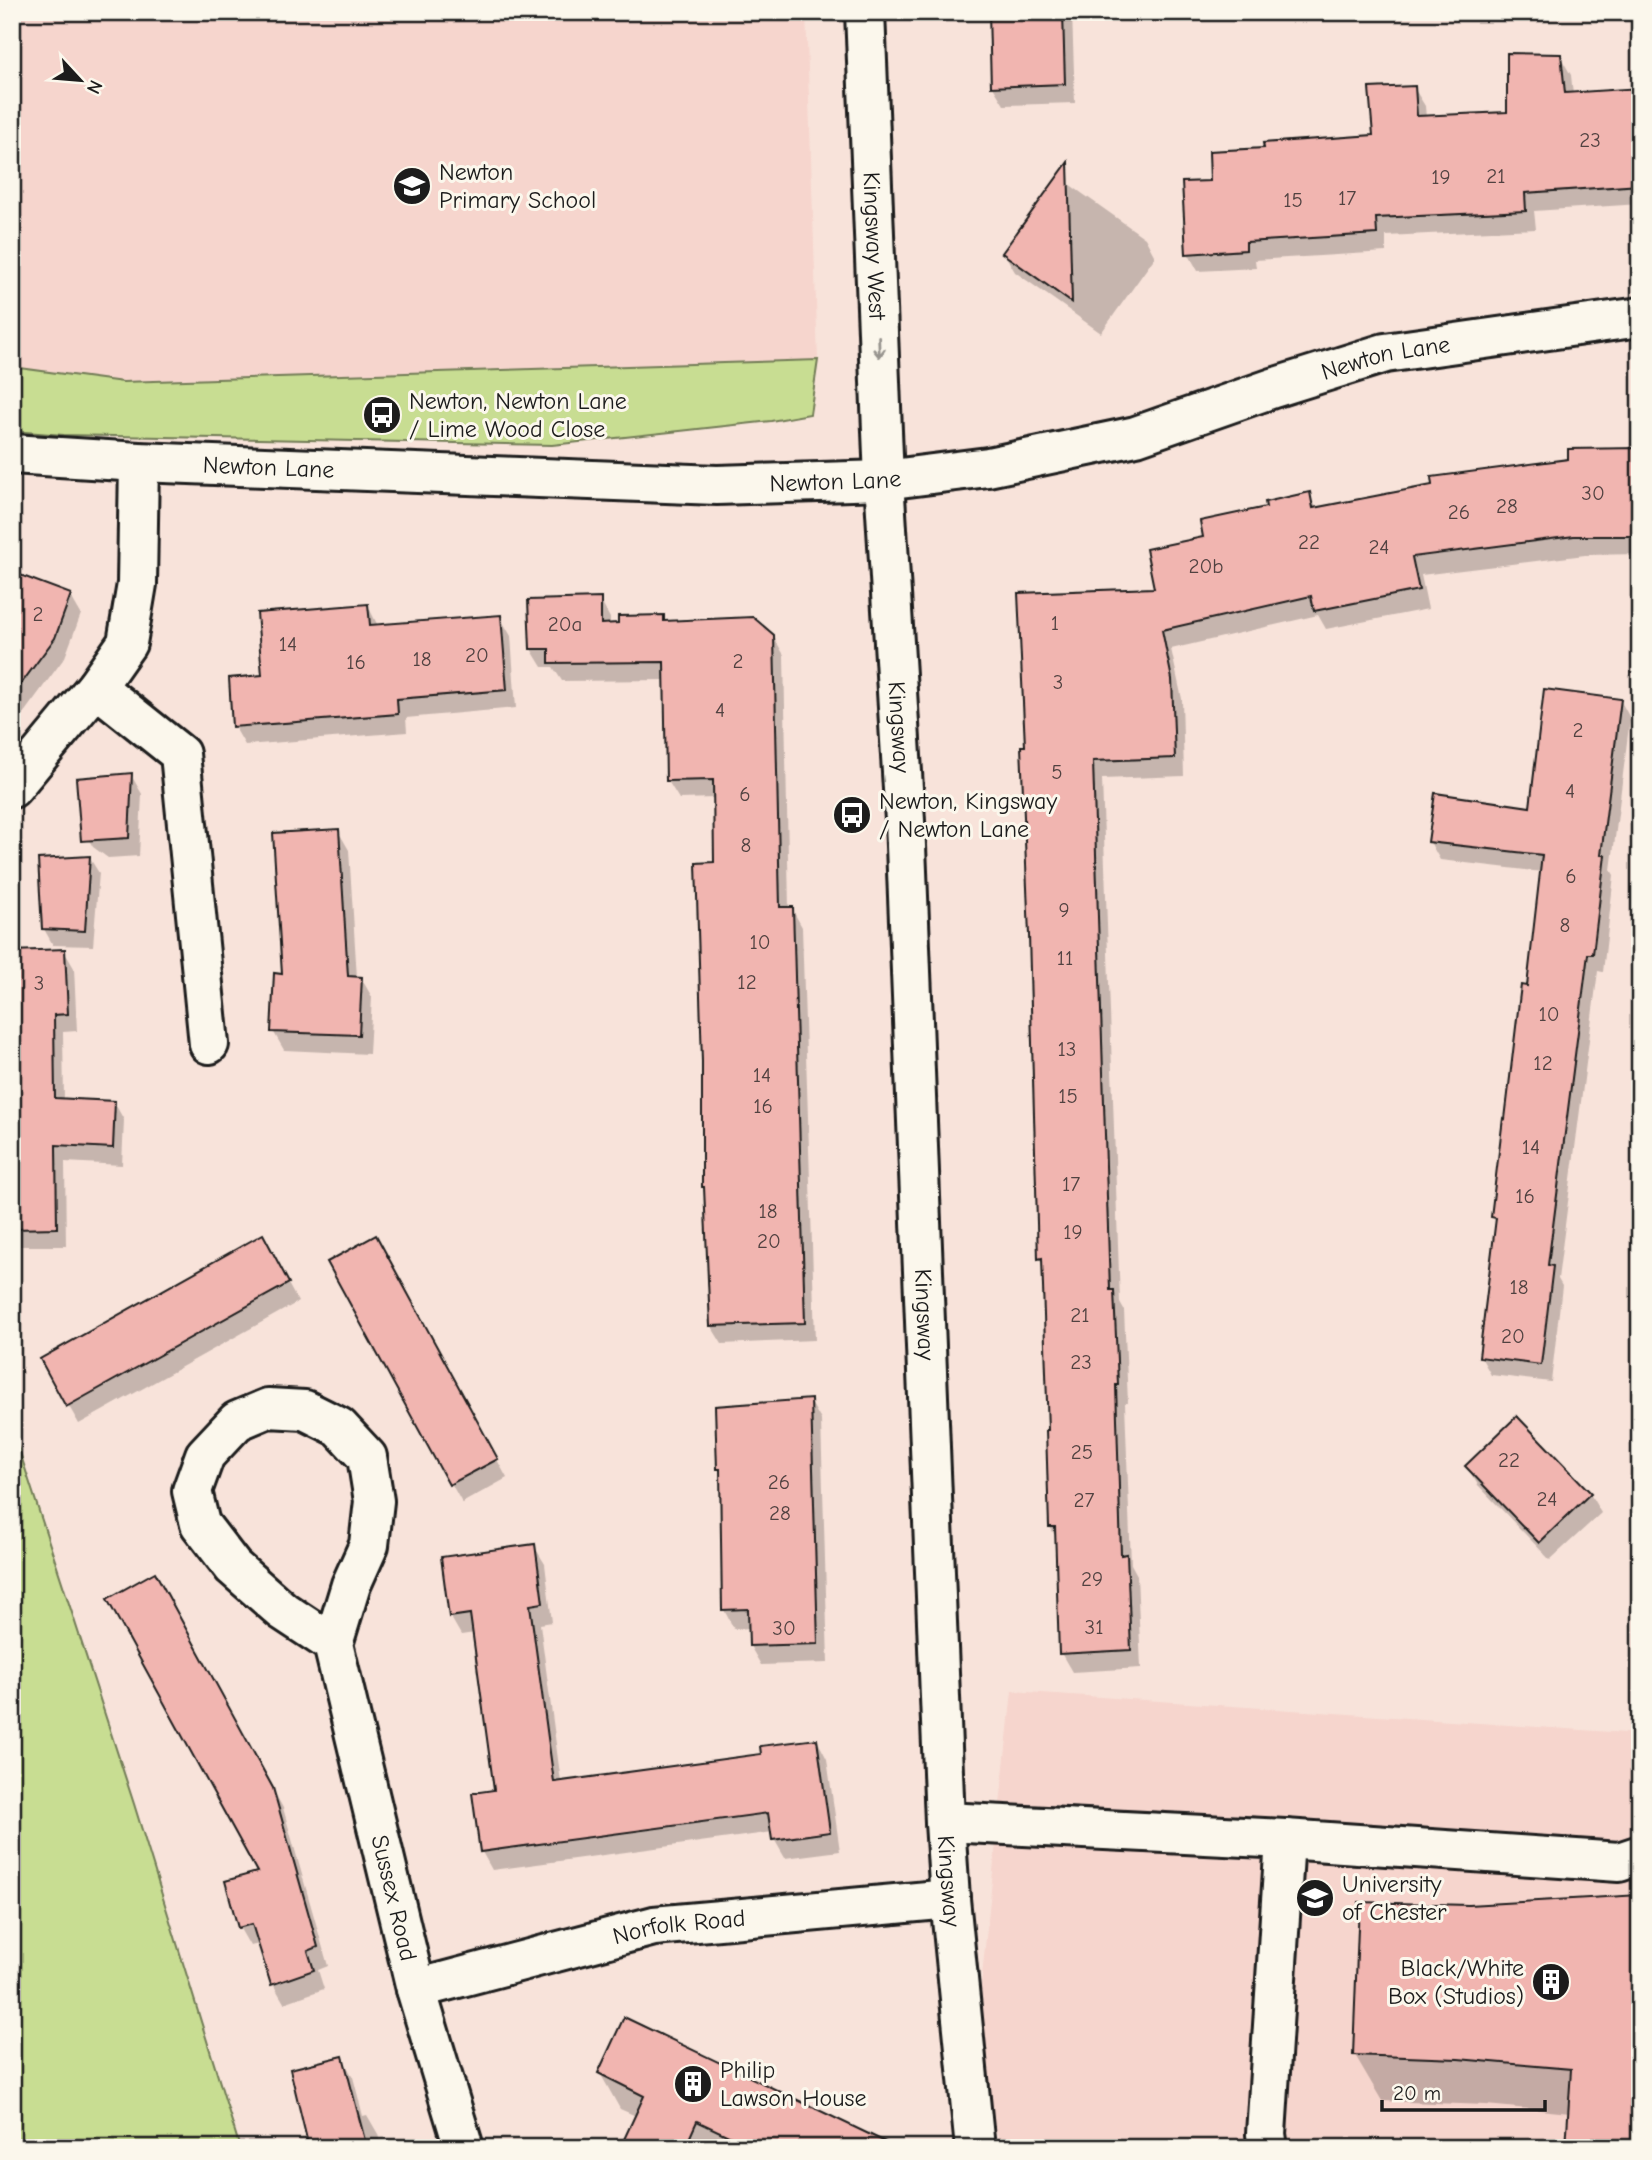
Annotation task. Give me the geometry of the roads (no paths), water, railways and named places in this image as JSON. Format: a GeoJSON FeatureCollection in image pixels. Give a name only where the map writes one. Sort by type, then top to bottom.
{"type":"FeatureCollection","features":[{"type":"Feature","properties":{"kind":"street","name":"Kingsway West"},"geometry":{"type":"LineString","coordinates":[[865,12],[884,480]]}},
{"type":"Feature","properties":{"kind":"street","name":"Newton Lane"},"geometry":{"type":"LineString","coordinates":[[12,454],[139,462],[717,485],[884,480],[988,467],[1136,436],[1273,388],[1385,353],[1640,317]]}},
{"type":"Feature","properties":{"kind":"street"},"geometry":{"type":"LineString","coordinates":[[12,788],[96,687],[127,643],[137,584],[139,462]]}},
{"type":"Feature","properties":{"kind":"street","name":"Kingsway"},"geometry":{"type":"LineString","coordinates":[[884,480],[906,835],[945,1822],[975,2148]]}},
{"type":"Feature","properties":{"kind":"street"},"geometry":{"type":"LineString","coordinates":[[96,687],[180,754],[209,1044]]}},
{"type":"Feature","properties":{"kind":"street"},"geometry":{"type":"LineString","coordinates":[[268,1408],[304,1410],[339,1427],[367,1457],[374,1501],[369,1545],[351,1585],[333,1644],[283,1611],[233,1567],[200,1524],[192,1491],[205,1455],[237,1421],[268,1408]]}},
{"type":"Feature","properties":{"kind":"street","name":"Sussex Road"},"geometry":{"type":"LineString","coordinates":[[333,1644],[416,1989],[464,2148]]}},
{"type":"Feature","properties":{"kind":"street"},"geometry":{"type":"LineString","coordinates":[[945,1822],[1285,1839],[1619,1862],[1640,1855]]}},
{"type":"Feature","properties":{"kind":"street"},"geometry":{"type":"LineString","coordinates":[[1268,2148],[1266,2134],[1285,1839]]}},
{"type":"Feature","properties":{"kind":"street","name":"Norfolk Road"},"geometry":{"type":"LineString","coordinates":[[416,1989],[654,1926],[950,1899]]}},
{"type":"Feature","properties":{"kind":"place","name":"Newton Primary School"},"geometry":{"type":"Point","coordinates":[412,186]}},
{"type":"Feature","properties":{"kind":"place","name":"Newton, Newton Lane / Lime Wood Close"},"geometry":{"type":"Point","coordinates":[382,415]}},
{"type":"Feature","properties":{"kind":"place","name":"Newton, Kingsway / Newton Lane"},"geometry":{"type":"Point","coordinates":[852,815]}},
{"type":"Feature","properties":{"kind":"place","name":"University of Chester"},"geometry":{"type":"Point","coordinates":[1315,1898]}},
{"type":"Feature","properties":{"kind":"place","name":"Black/White Box (Studios)"},"geometry":{"type":"Point","coordinates":[1551,1982]}},
{"type":"Feature","properties":{"kind":"place","name":"Philip Lawson House"},"geometry":{"type":"Point","coordinates":[693,2084]}}]}
